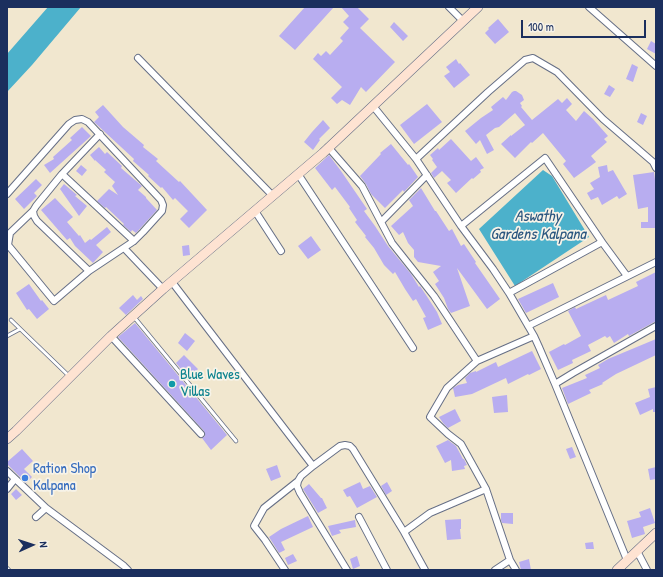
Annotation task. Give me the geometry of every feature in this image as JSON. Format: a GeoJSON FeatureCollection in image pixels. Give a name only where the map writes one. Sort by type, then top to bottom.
{"type":"FeatureCollection","features":[{"type":"Feature","properties":{"kind":"street"},"geometry":{"type":"LineString","coordinates":[[449,7],[463,21]]}},
{"type":"Feature","properties":{"kind":"street"},"geometry":{"type":"LineString","coordinates":[[7,439],[111,336],[163,289],[328,148],[478,7]]}},
{"type":"Feature","properties":{"kind":"street"},"geometry":{"type":"LineString","coordinates":[[589,7],[656,66]]}},
{"type":"Feature","properties":{"kind":"street"},"geometry":{"type":"LineString","coordinates":[[138,58],[273,196]]}},
{"type":"Feature","properties":{"kind":"street"},"geometry":{"type":"LineString","coordinates":[[416,158],[525,60],[533,58],[557,72],[603,119],[653,162],[656,168]]}},
{"type":"Feature","properties":{"kind":"street"},"geometry":{"type":"LineString","coordinates":[[373,106],[416,158],[461,226],[509,293],[534,336],[540,347],[627,560]]}},
{"type":"Feature","properties":{"kind":"street"},"geometry":{"type":"LineString","coordinates":[[7,194],[69,124],[75,120],[82,119],[88,122],[100,134],[161,200],[163,205],[162,210],[144,232],[134,241],[89,271],[54,301],[8,245],[10,233],[33,211],[62,174],[100,134]]}},
{"type":"Feature","properties":{"kind":"street"},"geometry":{"type":"LineString","coordinates":[[328,148],[362,186],[392,243],[434,296],[477,361]]}},
{"type":"Feature","properties":{"kind":"street"},"geometry":{"type":"LineString","coordinates":[[461,226],[545,158],[627,276]]}},
{"type":"Feature","properties":{"kind":"street"},"geometry":{"type":"LineString","coordinates":[[62,174],[134,241]]}},
{"type":"Feature","properties":{"kind":"street"},"geometry":{"type":"LineString","coordinates":[[298,174],[413,348]]}},
{"type":"Feature","properties":{"kind":"street"},"geometry":{"type":"LineString","coordinates":[[381,222],[427,176]]}},
{"type":"Feature","properties":{"kind":"street"},"geometry":{"type":"LineString","coordinates":[[33,211],[36,221],[89,271]]}},
{"type":"Feature","properties":{"kind":"street"},"geometry":{"type":"LineString","coordinates":[[255,211],[281,251]]}},
{"type":"Feature","properties":{"kind":"street"},"geometry":{"type":"LineString","coordinates":[[509,293],[602,242]]}},
{"type":"Feature","properties":{"kind":"street"},"geometry":{"type":"LineString","coordinates":[[124,248],[163,289]]}},
{"type":"Feature","properties":{"kind":"street"},"geometry":{"type":"LineString","coordinates":[[528,326],[656,262]]}},
{"type":"Feature","properties":{"kind":"street"},"geometry":{"type":"LineString","coordinates":[[172,282],[313,466]]}},
{"type":"Feature","properties":{"kind":"street"},"geometry":{"type":"LineString","coordinates":[[555,384],[656,326]]}},
{"type":"Feature","properties":{"kind":"street"},"geometry":{"type":"LineString","coordinates":[[111,336],[201,434]]}},
{"type":"Feature","properties":{"kind":"street"},"geometry":{"type":"LineString","coordinates":[[516,570],[510,560],[486,489],[461,444],[430,417],[447,388],[477,361],[534,336]]}},
{"type":"Feature","properties":{"kind":"street"},"geometry":{"type":"LineString","coordinates":[[285,570],[254,526],[264,508],[298,481],[301,476],[313,466],[340,446],[345,445],[350,446],[353,449],[404,532],[425,570]]}},
{"type":"Feature","properties":{"kind":"street"},"geometry":{"type":"LineString","coordinates":[[7,471],[46,508],[128,570]]}},
{"type":"Feature","properties":{"kind":"street"},"geometry":{"type":"LineString","coordinates":[[7,489],[15,479]]}},
{"type":"Feature","properties":{"kind":"street"},"geometry":{"type":"LineString","coordinates":[[298,481],[297,486],[300,493],[347,570]]}},
{"type":"Feature","properties":{"kind":"street"},"geometry":{"type":"LineString","coordinates":[[404,532],[430,513],[486,489]]}},
{"type":"Feature","properties":{"kind":"street"},"geometry":{"type":"LineString","coordinates":[[36,517],[46,508]]}},
{"type":"Feature","properties":{"kind":"street"},"geometry":{"type":"LineString","coordinates":[[359,517],[387,570]]}},
{"type":"Feature","properties":{"kind":"street"},"geometry":{"type":"LineString","coordinates":[[617,570],[656,533]]}},
{"type":"Feature","properties":{"kind":"street"},"geometry":{"type":"LineString","coordinates":[[637,551],[647,570]]}},
{"type":"Feature","properties":{"kind":"street"},"geometry":{"type":"LineString","coordinates":[[495,570],[510,560]]}},
{"type":"Feature","properties":{"kind":"lane"},"geometry":{"type":"LineString","coordinates":[[133,316],[236,441]]}},
{"type":"Feature","properties":{"kind":"lane"},"geometry":{"type":"LineString","coordinates":[[11,320],[70,377]]}},
{"type":"Feature","properties":{"kind":"lane"},"geometry":{"type":"LineString","coordinates":[[7,336],[20,329]]}},
{"type":"Feature","properties":{"kind":"water"},"geometry":{"type":"Polygon","coordinates":[[[48,7],[81,7],[7,92],[7,54],[48,7]]]}},
{"type":"Feature","properties":{"kind":"water","name":"Aswathy Gardens Kalpana"},"geometry":{"type":"Polygon","coordinates":[[[543,170],[552,176],[589,237],[515,286],[479,229],[543,170]]]}},
{"type":"Feature","properties":{"kind":"building"},"geometry":{"type":"Polygon","coordinates":[[[305,7],[334,7],[295,50],[279,36],[305,7]]]}},
{"type":"Feature","properties":{"kind":"building"},"geometry":{"type":"Polygon","coordinates":[[[341,7],[357,7],[369,19],[360,28],[395,62],[366,92],[361,87],[350,105],[342,100],[337,104],[331,98],[342,87],[313,59],[318,53],[321,56],[326,51],[330,55],[343,41],[340,38],[349,28],[343,22],[349,16],[341,7]]]}},
{"type":"Feature","properties":{"kind":"building"},"geometry":{"type":"Polygon","coordinates":[[[498,19],[509,32],[495,44],[485,33],[489,29],[488,28],[498,19]]]}},
{"type":"Feature","properties":{"kind":"building"},"geometry":{"type":"Polygon","coordinates":[[[394,22],[408,36],[403,41],[390,27],[394,22]]]}},
{"type":"Feature","properties":{"kind":"building"},"geometry":{"type":"Polygon","coordinates":[[[651,41],[656,44],[656,54],[647,49],[651,41]]]}},
{"type":"Feature","properties":{"kind":"building"},"geometry":{"type":"Polygon","coordinates":[[[456,59],[470,75],[454,88],[444,76],[450,72],[446,67],[456,59]]]}},
{"type":"Feature","properties":{"kind":"building"},"geometry":{"type":"Polygon","coordinates":[[[632,64],[638,67],[633,82],[626,79],[632,64]]]}},
{"type":"Feature","properties":{"kind":"building"},"geometry":{"type":"Polygon","coordinates":[[[609,85],[615,89],[610,97],[604,94],[609,85]]]}},
{"type":"Feature","properties":{"kind":"building"},"geometry":{"type":"Polygon","coordinates":[[[514,91],[522,95],[524,100],[520,103],[522,106],[521,107],[532,120],[558,99],[562,103],[567,98],[572,104],[566,110],[576,121],[584,111],[608,136],[604,139],[607,142],[591,156],[596,162],[574,178],[563,164],[566,161],[543,133],[532,143],[531,142],[515,158],[501,144],[525,125],[515,113],[499,127],[495,128],[486,135],[494,150],[487,154],[480,140],[476,144],[465,131],[493,110],[491,107],[503,97],[506,100],[514,91]]]}},
{"type":"Feature","properties":{"kind":"building"},"geometry":{"type":"Polygon","coordinates":[[[427,104],[442,122],[414,144],[400,125],[427,104]]]}},
{"type":"Feature","properties":{"kind":"building"},"geometry":{"type":"Polygon","coordinates":[[[103,105],[123,127],[144,145],[143,147],[158,159],[156,161],[179,182],[180,181],[207,210],[189,228],[180,219],[188,211],[175,198],[173,200],[162,187],[161,188],[133,161],[134,159],[94,122],[99,117],[95,112],[103,105]]]}},
{"type":"Feature","properties":{"kind":"building"},"geometry":{"type":"Polygon","coordinates":[[[641,113],[647,116],[643,125],[637,122],[641,113]]]}},
{"type":"Feature","properties":{"kind":"building"},"geometry":{"type":"Polygon","coordinates":[[[323,120],[330,128],[319,139],[320,140],[313,150],[304,142],[323,120]]]}},
{"type":"Feature","properties":{"kind":"building"},"geometry":{"type":"Polygon","coordinates":[[[82,127],[91,136],[50,173],[44,165],[54,159],[53,157],[72,140],[70,138],[82,127]]]}},
{"type":"Feature","properties":{"kind":"building"},"geometry":{"type":"Polygon","coordinates":[[[451,139],[471,161],[476,157],[484,168],[456,193],[447,183],[451,180],[442,171],[434,178],[431,173],[437,167],[430,155],[438,148],[439,150],[451,139]]]}},
{"type":"Feature","properties":{"kind":"building"},"geometry":{"type":"Polygon","coordinates":[[[391,144],[408,165],[409,164],[418,177],[404,192],[403,190],[385,208],[371,194],[360,176],[381,154],[380,153],[391,144]]]}},
{"type":"Feature","properties":{"kind":"building"},"geometry":{"type":"Polygon","coordinates":[[[99,147],[105,154],[107,152],[122,166],[121,168],[142,186],[138,190],[157,210],[136,233],[132,230],[131,232],[106,207],[105,208],[97,201],[109,189],[118,195],[112,186],[115,182],[104,172],[106,170],[90,155],[99,147]]]}},
{"type":"Feature","properties":{"kind":"building"},"geometry":{"type":"Polygon","coordinates":[[[329,155],[367,209],[364,211],[388,246],[411,274],[419,287],[420,286],[437,312],[442,324],[428,330],[423,318],[426,317],[416,299],[413,301],[395,272],[393,274],[384,265],[374,248],[365,237],[366,236],[355,222],[357,220],[349,208],[350,207],[335,187],[332,190],[315,168],[329,155]]]}},
{"type":"Feature","properties":{"kind":"building"},"geometry":{"type":"Polygon","coordinates":[[[81,165],[87,170],[82,176],[76,171],[81,165]]]}},
{"type":"Feature","properties":{"kind":"building"},"geometry":{"type":"Polygon","coordinates":[[[607,165],[608,172],[613,170],[627,194],[619,199],[617,196],[602,205],[598,197],[591,200],[587,193],[594,189],[590,183],[600,177],[598,167],[607,165]]]}},
{"type":"Feature","properties":{"kind":"building"},"geometry":{"type":"Polygon","coordinates":[[[654,172],[656,187],[656,228],[641,228],[641,222],[648,222],[648,207],[638,209],[633,175],[654,172]]]}},
{"type":"Feature","properties":{"kind":"building"},"geometry":{"type":"Polygon","coordinates":[[[36,179],[42,185],[34,193],[37,196],[24,209],[15,199],[36,179]]]}},
{"type":"Feature","properties":{"kind":"building"},"geometry":{"type":"Polygon","coordinates":[[[64,184],[87,206],[79,216],[60,189],[64,184]]]}},
{"type":"Feature","properties":{"kind":"building"},"geometry":{"type":"Polygon","coordinates":[[[421,188],[449,231],[452,229],[461,246],[464,244],[476,262],[475,263],[500,299],[487,309],[457,268],[470,306],[451,313],[435,284],[439,281],[433,272],[441,266],[418,262],[414,257],[414,250],[408,243],[403,232],[399,235],[391,226],[413,206],[409,200],[421,188]]]}},
{"type":"Feature","properties":{"kind":"building"},"geometry":{"type":"Polygon","coordinates":[[[55,198],[73,217],[67,222],[79,236],[80,235],[85,243],[107,227],[111,232],[96,245],[103,252],[93,263],[75,246],[70,238],[67,240],[41,210],[55,198]]]}},
{"type":"Feature","properties":{"kind":"building"},"geometry":{"type":"Polygon","coordinates":[[[311,236],[321,250],[308,259],[298,246],[311,236]]]}},
{"type":"Feature","properties":{"kind":"building"},"geometry":{"type":"Polygon","coordinates":[[[189,245],[190,255],[183,256],[182,246],[189,245]]]}},
{"type":"Feature","properties":{"kind":"building"},"geometry":{"type":"Polygon","coordinates":[[[656,272],[656,321],[629,336],[628,334],[614,343],[610,336],[607,338],[605,336],[588,345],[591,351],[572,360],[573,363],[558,370],[549,352],[581,336],[568,311],[575,307],[576,309],[606,295],[608,300],[638,286],[636,282],[656,272]]]}},
{"type":"Feature","properties":{"kind":"building"},"geometry":{"type":"Polygon","coordinates":[[[553,283],[559,297],[526,313],[518,299],[553,283]]]}},
{"type":"Feature","properties":{"kind":"building"},"geometry":{"type":"Polygon","coordinates":[[[29,284],[41,301],[42,300],[49,309],[37,319],[29,309],[27,310],[16,293],[29,284]]]}},
{"type":"Feature","properties":{"kind":"building"},"geometry":{"type":"Polygon","coordinates":[[[133,295],[137,300],[141,296],[143,299],[126,315],[119,308],[133,295]]]}},
{"type":"Feature","properties":{"kind":"building","name":"Blue Waves Villas"},"geometry":{"type":"Polygon","coordinates":[[[135,323],[227,435],[211,450],[202,438],[205,436],[204,431],[118,337],[135,323]]]}},
{"type":"Feature","properties":{"kind":"building"},"geometry":{"type":"Polygon","coordinates":[[[185,333],[195,341],[187,351],[178,343],[185,333]]]}},
{"type":"Feature","properties":{"kind":"building"},"geometry":{"type":"Polygon","coordinates":[[[656,339],[656,355],[616,374],[602,383],[603,384],[589,390],[591,393],[568,404],[562,388],[587,378],[585,375],[600,368],[598,365],[608,359],[656,339]]]}},
{"type":"Feature","properties":{"kind":"building"},"geometry":{"type":"Polygon","coordinates":[[[532,351],[541,369],[508,384],[506,378],[472,394],[455,397],[453,388],[467,383],[465,378],[470,373],[476,372],[496,362],[498,367],[532,351]]]}},
{"type":"Feature","properties":{"kind":"building"},"geometry":{"type":"Polygon","coordinates":[[[184,355],[198,369],[189,379],[176,363],[184,355]]]}},
{"type":"Feature","properties":{"kind":"building"},"geometry":{"type":"Polygon","coordinates":[[[656,387],[656,412],[653,412],[653,409],[640,415],[635,403],[650,397],[648,389],[656,387]]]}},
{"type":"Feature","properties":{"kind":"building"},"geometry":{"type":"Polygon","coordinates":[[[507,395],[508,412],[494,413],[492,397],[507,395]]]}},
{"type":"Feature","properties":{"kind":"building"},"geometry":{"type":"Polygon","coordinates":[[[455,409],[461,421],[448,428],[439,417],[455,409]]]}},
{"type":"Feature","properties":{"kind":"building"},"geometry":{"type":"Polygon","coordinates":[[[448,440],[456,446],[464,459],[467,465],[464,466],[465,469],[452,471],[451,460],[445,463],[436,446],[448,440]]]}},
{"type":"Feature","properties":{"kind":"building"},"geometry":{"type":"Polygon","coordinates":[[[572,447],[576,457],[570,459],[566,449],[572,447]]]}},
{"type":"Feature","properties":{"kind":"building"},"geometry":{"type":"Polygon","coordinates":[[[22,449],[33,461],[24,469],[32,477],[26,483],[7,464],[7,462],[22,449]]]}},
{"type":"Feature","properties":{"kind":"building"},"geometry":{"type":"Polygon","coordinates":[[[277,465],[281,477],[271,481],[266,469],[277,465]]]}},
{"type":"Feature","properties":{"kind":"building"},"geometry":{"type":"Polygon","coordinates":[[[656,467],[656,479],[650,480],[648,469],[656,467]]]}},
{"type":"Feature","properties":{"kind":"building"},"geometry":{"type":"Polygon","coordinates":[[[360,482],[363,489],[370,486],[377,497],[357,508],[350,496],[347,497],[343,490],[360,482]]]}},
{"type":"Feature","properties":{"kind":"building"},"geometry":{"type":"Polygon","coordinates":[[[387,482],[392,491],[386,495],[381,486],[387,482]]]}},
{"type":"Feature","properties":{"kind":"building"},"geometry":{"type":"Polygon","coordinates":[[[309,484],[322,498],[327,508],[318,513],[303,489],[309,484]]]}},
{"type":"Feature","properties":{"kind":"building"},"geometry":{"type":"Polygon","coordinates":[[[16,489],[22,495],[16,500],[11,494],[16,489]]]}},
{"type":"Feature","properties":{"kind":"building"},"geometry":{"type":"Polygon","coordinates":[[[650,508],[655,523],[643,527],[645,534],[632,538],[627,521],[641,517],[639,512],[650,508]]]}},
{"type":"Feature","properties":{"kind":"building"},"geometry":{"type":"Polygon","coordinates":[[[501,513],[513,513],[513,524],[502,523],[501,513]]]}},
{"type":"Feature","properties":{"kind":"building"},"geometry":{"type":"Polygon","coordinates":[[[308,516],[313,527],[281,542],[285,550],[279,553],[269,537],[281,529],[308,516]]]}},
{"type":"Feature","properties":{"kind":"building"},"geometry":{"type":"Polygon","coordinates":[[[461,519],[461,539],[447,540],[445,520],[461,519]]]}},
{"type":"Feature","properties":{"kind":"building"},"geometry":{"type":"Polygon","coordinates":[[[355,520],[356,527],[339,530],[341,533],[332,536],[328,526],[355,520]]]}},
{"type":"Feature","properties":{"kind":"building"},"geometry":{"type":"Polygon","coordinates":[[[593,542],[594,549],[586,549],[585,543],[593,542]]]}},
{"type":"Feature","properties":{"kind":"building"},"geometry":{"type":"Polygon","coordinates":[[[293,554],[297,561],[288,565],[285,558],[293,554]]]}},
{"type":"Feature","properties":{"kind":"building"},"geometry":{"type":"Polygon","coordinates":[[[357,556],[360,566],[353,569],[350,559],[357,556]]]}},
{"type":"Feature","properties":{"kind":"building"},"geometry":{"type":"Polygon","coordinates":[[[529,559],[531,570],[521,570],[519,562],[529,559]]]}},
{"type":"Feature","properties":{"kind":"place","name":"Blue Waves Villas"},"geometry":{"type":"Point","coordinates":[172,384]}},
{"type":"Feature","properties":{"kind":"place","name":"Ration Shop Kalpana"},"geometry":{"type":"Point","coordinates":[25,478]}}]}
